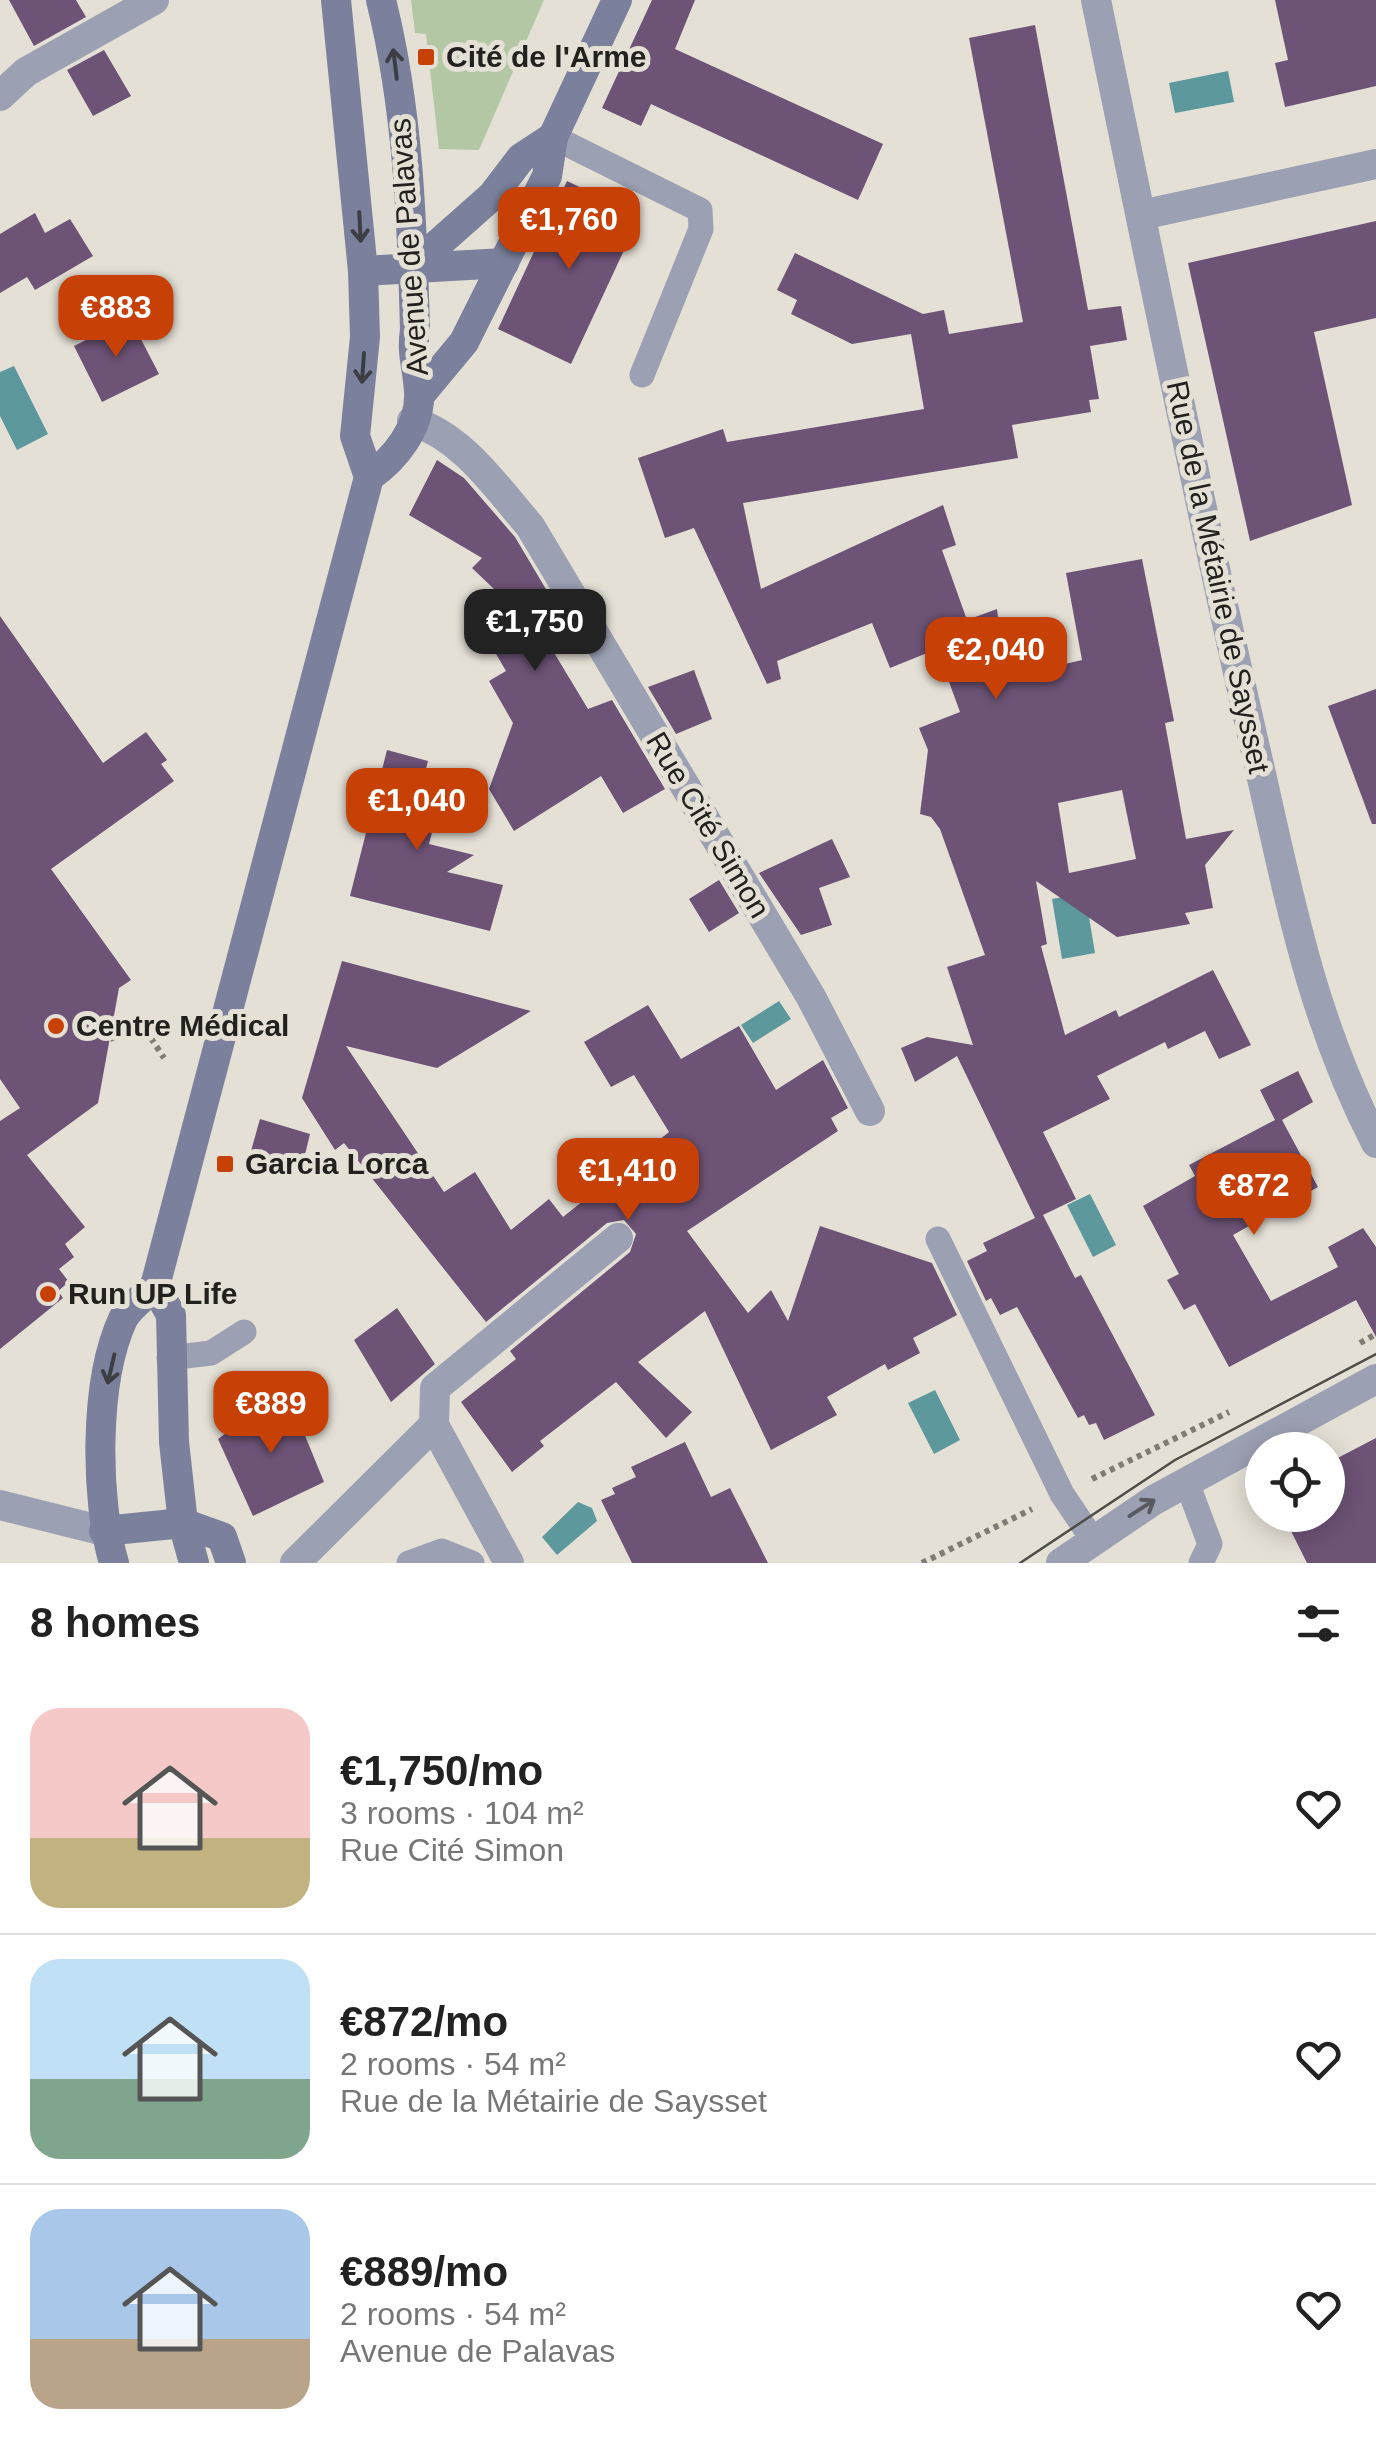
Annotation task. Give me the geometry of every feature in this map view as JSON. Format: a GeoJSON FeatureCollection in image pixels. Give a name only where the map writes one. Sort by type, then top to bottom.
{"type":"FeatureCollection","features":[{"type":"Feature","properties":{"kind":"main road","name":"Avenue de Palavas"},"geometry":{"type":"LineString","coordinates":[[336,0],[358,183],[363,271],[365,338],[355,436],[370,477]]}},
{"type":"Feature","properties":{"kind":"main road","name":"Avenue de Palavas"},"geometry":{"type":"LineString","coordinates":[[381,0],[393,48],[407,158],[415,330],[410,356],[416,408]]}},
{"type":"Feature","properties":{"kind":"main road"},"geometry":{"type":"LineString","coordinates":[[114,1563],[104,1532],[102,1425],[108,1379],[124,1317],[155,1286],[370,477],[398,457],[416,408],[464,342],[547,176],[553,137],[617,0]]}},
{"type":"Feature","properties":{"kind":"main road"},"geometry":{"type":"LineString","coordinates":[[413,266],[492,196],[521,158],[553,137]]}},
{"type":"Feature","properties":{"kind":"main road"},"geometry":{"type":"LineString","coordinates":[[363,271],[504,263]]}},
{"type":"Feature","properties":{"kind":"main road"},"geometry":{"type":"LineString","coordinates":[[155,1286],[170,1315],[168,1358],[184,1523],[194,1563]]}},
{"type":"Feature","properties":{"kind":"main road"},"geometry":{"type":"LineString","coordinates":[[104,1532],[184,1523],[222,1538],[230,1563]]}},
{"type":"Feature","properties":{"kind":"street"},"geometry":{"type":"LineString","coordinates":[[0,96],[26,72],[154,0]]}},
{"type":"Feature","properties":{"kind":"street","name":"Rue de la Métairie de Saysset"},"geometry":{"type":"LineString","coordinates":[[1096,0],[1224,617],[1308,983],[1341,1075],[1376,1142]]}},
{"type":"Feature","properties":{"kind":"street"},"geometry":{"type":"LineString","coordinates":[[1141,215],[1376,164]]}},
{"type":"Feature","properties":{"kind":"street","name":"Rue Cité Simon"},"geometry":{"type":"LineString","coordinates":[[416,408],[471,458],[530,526],[811,998],[870,1111]]}},
{"type":"Feature","properties":{"kind":"street"},"geometry":{"type":"LineString","coordinates":[[509,1563],[434,1425],[435,1388],[618,1238]]}},
{"type":"Feature","properties":{"kind":"street"},"geometry":{"type":"LineString","coordinates":[[1061,1563],[1186,1483],[1376,1379]]}},
{"type":"Feature","properties":{"kind":"street"},"geometry":{"type":"LineString","coordinates":[[295,1563],[434,1425]]}},
{"type":"Feature","properties":{"kind":"street"},"geometry":{"type":"LineString","coordinates":[[0,1505],[104,1532]]}},
{"type":"Feature","properties":{"kind":"lane"},"geometry":{"type":"LineString","coordinates":[[553,137],[700,210],[701,229],[642,374]]}},
{"type":"Feature","properties":{"kind":"lane"},"geometry":{"type":"LineString","coordinates":[[938,1239],[1062,1494],[1093,1540]]}},
{"type":"Feature","properties":{"kind":"lane"},"geometry":{"type":"LineString","coordinates":[[168,1358],[211,1354],[244,1332]]}},
{"type":"Feature","properties":{"kind":"lane"},"geometry":{"type":"LineString","coordinates":[[1186,1483],[1199,1505],[1210,1544],[1201,1563]]}},
{"type":"Feature","properties":{"kind":"lane"},"geometry":{"type":"LineString","coordinates":[[409,1563],[442,1551],[472,1563]]}},
{"type":"Feature","properties":{"kind":"path"},"geometry":{"type":"LineString","coordinates":[[110,1040],[142,1026],[164,1058]]}},
{"type":"Feature","properties":{"kind":"path"},"geometry":{"type":"LineString","coordinates":[[1346,1350],[1376,1334]]}},
{"type":"Feature","properties":{"kind":"path"},"geometry":{"type":"LineString","coordinates":[[922,1563],[1239,1408]]}},
{"type":"Feature","properties":{"kind":"green space"},"geometry":{"type":"Polygon","coordinates":[[[411,0],[544,0],[479,150],[439,149],[426,34],[415,33],[411,0]]]}},
{"type":"Feature","properties":{"kind":"water"},"geometry":{"type":"Polygon","coordinates":[[[1228,71],[1234,102],[1175,113],[1169,83],[1228,71]]]}},
{"type":"Feature","properties":{"kind":"water"},"geometry":{"type":"Polygon","coordinates":[[[14,366],[48,434],[17,450],[0,416],[0,372],[14,366]]]}},
{"type":"Feature","properties":{"kind":"water"},"geometry":{"type":"Polygon","coordinates":[[[1085,893],[1095,953],[1062,959],[1052,899],[1085,893]]]}},
{"type":"Feature","properties":{"kind":"water"},"geometry":{"type":"Polygon","coordinates":[[[779,1001],[791,1019],[753,1043],[741,1025],[779,1001]]]}},
{"type":"Feature","properties":{"kind":"water"},"geometry":{"type":"Polygon","coordinates":[[[1090,1194],[1116,1245],[1093,1257],[1067,1205],[1090,1194]]]}},
{"type":"Feature","properties":{"kind":"water"},"geometry":{"type":"Polygon","coordinates":[[[935,1390],[960,1440],[934,1454],[908,1403],[935,1390]]]}},
{"type":"Feature","properties":{"kind":"water"},"geometry":{"type":"Polygon","coordinates":[[[578,1502],[592,1508],[597,1521],[557,1555],[542,1537],[578,1502]]]}},
{"type":"Feature","properties":{"kind":"building"},"geometry":{"type":"Polygon","coordinates":[[[9,0],[76,0],[86,17],[34,46],[9,0]]]}},
{"type":"Feature","properties":{"kind":"building"},"geometry":{"type":"Polygon","coordinates":[[[652,0],[695,0],[675,49],[883,144],[858,200],[651,104],[641,126],[602,108],[652,0]]]}},
{"type":"Feature","properties":{"kind":"building"},"geometry":{"type":"Polygon","coordinates":[[[1275,0],[1376,0],[1376,86],[1285,107],[1275,63],[1288,60],[1275,0]]]}},
{"type":"Feature","properties":{"kind":"building"},"geometry":{"type":"Polygon","coordinates":[[[1035,25],[1088,310],[1121,306],[1127,340],[1090,346],[1099,399],[1089,400],[1091,412],[1012,425],[1018,458],[743,503],[761,589],[943,505],[956,545],[942,550],[967,620],[997,609],[1005,678],[1082,660],[1066,573],[1142,559],[1174,721],[1165,723],[1186,839],[1234,830],[1205,865],[1213,908],[1185,913],[1190,924],[1117,937],[1036,881],[1047,944],[1041,946],[1065,1035],[1116,1010],[1119,1017],[1213,970],[1251,1045],[1219,1059],[1205,1031],[1168,1049],[1165,1042],[1097,1076],[1110,1099],[1043,1132],[1076,1199],[1043,1215],[1075,1278],[1081,1275],[1155,1415],[1104,1440],[1096,1423],[1089,1425],[1084,1415],[1078,1418],[1017,1307],[1000,1315],[991,1298],[986,1301],[967,1261],[987,1251],[983,1243],[1035,1218],[957,1056],[915,1082],[901,1048],[927,1037],[973,1045],[947,967],[985,955],[940,829],[931,817],[920,814],[928,750],[919,728],[960,712],[937,649],[890,668],[872,623],[777,661],[781,679],[767,684],[694,528],[665,538],[638,458],[723,429],[727,442],[924,409],[911,334],[852,344],[791,314],[797,300],[777,290],[795,253],[923,314],[944,310],[949,334],[1023,322],[969,38],[1035,25]],[[1122,790],[1058,803],[1069,873],[1136,859],[1122,790]]]}},
{"type":"Feature","properties":{"kind":"building"},"geometry":{"type":"Polygon","coordinates":[[[104,50],[131,96],[93,116],[67,70],[104,50]]]}},
{"type":"Feature","properties":{"kind":"building"},"geometry":{"type":"Polygon","coordinates":[[[567,181],[640,216],[571,364],[498,329],[567,181]]]}},
{"type":"Feature","properties":{"kind":"building"},"geometry":{"type":"Polygon","coordinates":[[[35,213],[45,233],[70,219],[93,256],[35,290],[27,277],[0,293],[0,234],[35,213]]]}},
{"type":"Feature","properties":{"kind":"building"},"geometry":{"type":"Polygon","coordinates":[[[1376,221],[1376,318],[1314,332],[1352,505],[1250,541],[1188,263],[1376,221]]]}},
{"type":"Feature","properties":{"kind":"building"},"geometry":{"type":"Polygon","coordinates":[[[130,318],[159,374],[102,402],[74,346],[130,318]]]}},
{"type":"Feature","properties":{"kind":"building"},"geometry":{"type":"Polygon","coordinates":[[[437,460],[464,478],[515,537],[569,628],[547,641],[588,709],[612,700],[665,789],[623,813],[601,776],[514,831],[489,789],[513,723],[489,681],[506,671],[492,647],[511,635],[501,620],[517,611],[472,568],[482,558],[409,515],[437,460]]]}},
{"type":"Feature","properties":{"kind":"building"},"geometry":{"type":"Polygon","coordinates":[[[0,616],[103,763],[146,732],[167,760],[161,764],[174,781],[51,869],[131,980],[119,988],[98,1103],[27,1155],[85,1227],[65,1244],[74,1257],[59,1269],[69,1282],[58,1291],[63,1298],[0,1349],[0,1121],[20,1108],[0,1079],[0,616]]]}},
{"type":"Feature","properties":{"kind":"building"},"geometry":{"type":"Polygon","coordinates":[[[694,670],[712,719],[676,734],[648,687],[694,670]]]}},
{"type":"Feature","properties":{"kind":"building"},"geometry":{"type":"Polygon","coordinates":[[[1376,689],[1376,824],[1372,824],[1328,706],[1376,689]]]}},
{"type":"Feature","properties":{"kind":"building"},"geometry":{"type":"Polygon","coordinates":[[[387,750],[428,761],[423,780],[444,786],[429,844],[474,855],[447,872],[503,885],[490,931],[350,896],[387,750]]]}},
{"type":"Feature","properties":{"kind":"building"},"geometry":{"type":"Polygon","coordinates":[[[832,839],[850,877],[819,888],[832,925],[801,935],[759,873],[832,839]]]}},
{"type":"Feature","properties":{"kind":"building"},"geometry":{"type":"Polygon","coordinates":[[[719,880],[739,913],[709,932],[689,899],[719,880]]]}},
{"type":"Feature","properties":{"kind":"building"},"geometry":{"type":"Polygon","coordinates":[[[342,961],[531,1011],[437,1068],[346,1046],[444,1192],[475,1172],[511,1230],[549,1199],[563,1217],[669,1132],[634,1075],[611,1087],[584,1042],[648,1005],[681,1059],[739,1026],[776,1090],[823,1060],[848,1108],[831,1118],[838,1131],[687,1231],[748,1313],[771,1290],[788,1321],[820,1226],[932,1263],[957,1315],[913,1338],[920,1353],[888,1370],[885,1364],[827,1397],[837,1415],[771,1450],[705,1311],[638,1362],[692,1412],[666,1438],[616,1382],[540,1441],[544,1446],[512,1472],[461,1402],[516,1359],[510,1351],[630,1252],[636,1234],[624,1220],[607,1223],[486,1322],[344,1143],[335,1150],[302,1098],[342,961]]]}},
{"type":"Feature","properties":{"kind":"building"},"geometry":{"type":"Polygon","coordinates":[[[1298,1071],[1313,1102],[1282,1120],[1318,1187],[1233,1235],[1271,1301],[1338,1267],[1328,1247],[1363,1228],[1376,1247],[1376,1337],[1356,1300],[1229,1367],[1195,1304],[1184,1310],[1167,1280],[1179,1274],[1143,1206],[1195,1176],[1189,1165],[1275,1120],[1260,1090],[1298,1071]]]}},
{"type":"Feature","properties":{"kind":"building"},"geometry":{"type":"Polygon","coordinates":[[[260,1119],[310,1134],[301,1171],[249,1158],[260,1119]]]}},
{"type":"Feature","properties":{"kind":"building"},"geometry":{"type":"Polygon","coordinates":[[[397,1308],[435,1364],[391,1402],[354,1340],[397,1308]]]}},
{"type":"Feature","properties":{"kind":"building"},"geometry":{"type":"Polygon","coordinates":[[[286,1389],[324,1482],[253,1516],[218,1439],[286,1389]]]}},
{"type":"Feature","properties":{"kind":"building"},"geometry":{"type":"Polygon","coordinates":[[[1376,1438],[1376,1563],[1307,1563],[1292,1532],[1345,1532],[1345,1454],[1376,1438]]]}},
{"type":"Feature","properties":{"kind":"building"},"geometry":{"type":"Polygon","coordinates":[[[685,1442],[711,1497],[730,1488],[768,1563],[632,1563],[601,1500],[615,1494],[612,1488],[636,1477],[631,1467],[685,1442]]]}},
{"type":"Feature","properties":{"kind":"tram line"},"geometry":{"type":"LineString","coordinates":[[1020,1563],[1175,1460],[1376,1354]]}},
{"type":"Feature","properties":{"kind":"place","name":"Cité de l'Arme"},"geometry":{"type":"Point","coordinates":[426,57]}},
{"type":"Feature","properties":{"kind":"place","name":"Centre Médical"},"geometry":{"type":"Point","coordinates":[56,1026]}},
{"type":"Feature","properties":{"kind":"place","name":"Garcia Lorca"},"geometry":{"type":"Point","coordinates":[225,1164]}},
{"type":"Feature","properties":{"kind":"place","name":"Run UP Life"},"geometry":{"type":"Point","coordinates":[48,1294]}}]}
